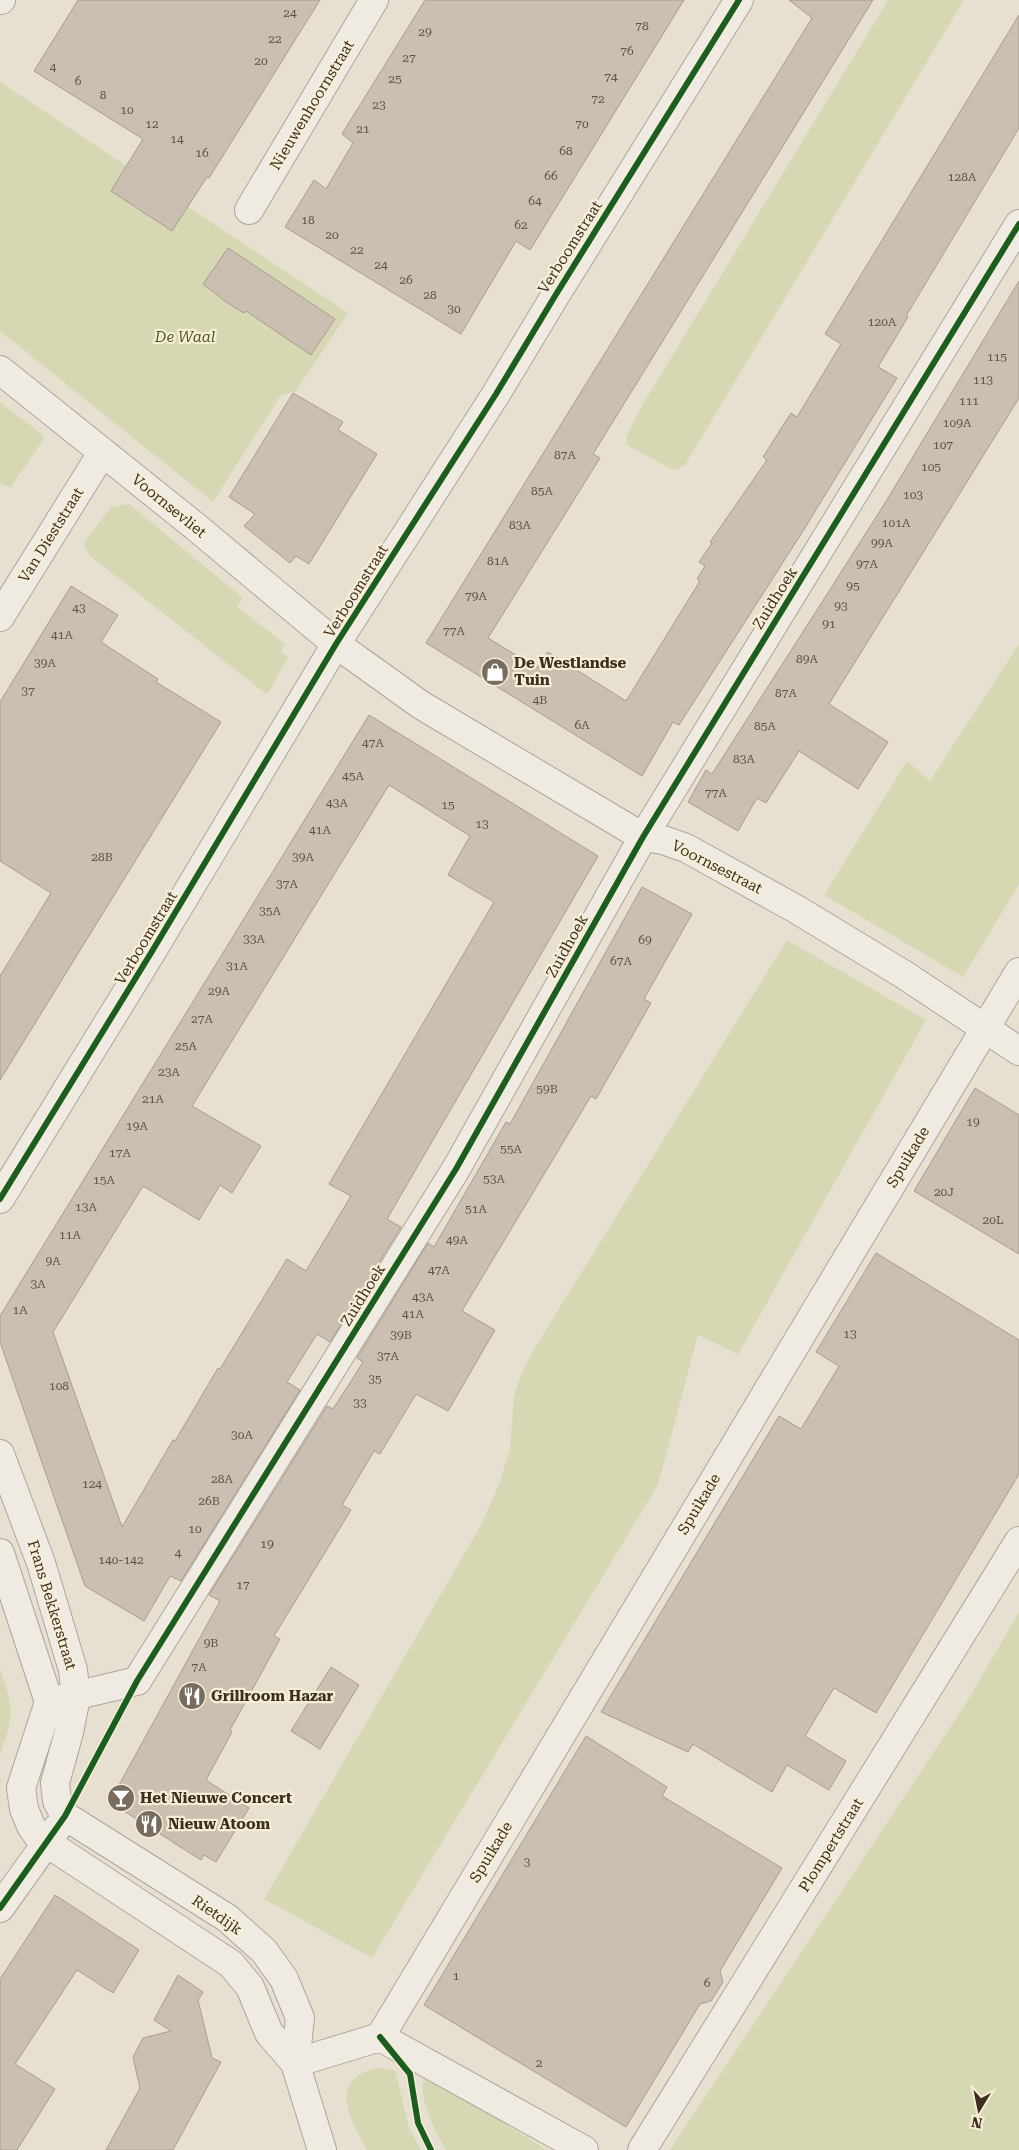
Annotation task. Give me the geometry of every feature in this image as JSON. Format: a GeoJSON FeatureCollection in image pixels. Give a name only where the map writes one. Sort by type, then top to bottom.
{"type":"FeatureCollection","features":[{"type":"Feature","properties":{"kind":"street","name":"Nieuwenhoornstraat"},"geometry":{"type":"LineString","coordinates":[[249,210],[374,0]]}},
{"type":"Feature","properties":{"kind":"street","name":"Verboomstraat"},"geometry":{"type":"LineString","coordinates":[[0,1199],[152,954],[336,644],[496,394],[739,0]]}},
{"type":"Feature","properties":{"kind":"street","name":"Zuidhoek"},"geometry":{"type":"LineString","coordinates":[[49,1702],[137,1681],[456,1169],[642,837],[1019,224]]}},
{"type":"Feature","properties":{"kind":"street","name":"Voornsevliet"},"geometry":{"type":"LineString","coordinates":[[0,370],[336,644]]}},
{"type":"Feature","properties":{"kind":"street","name":"Van Dieststraat"},"geometry":{"type":"LineString","coordinates":[[0,617],[102,453]]}},
{"type":"Feature","properties":{"kind":"street","name":"Voornsestraat"},"geometry":{"type":"LineString","coordinates":[[336,644],[421,705],[642,837],[663,840],[686,848],[796,909],[903,974],[984,1030],[1019,1051]]}},
{"type":"Feature","properties":{"kind":"street","name":"Spuikade"},"geometry":{"type":"LineString","coordinates":[[380,2037],[1019,972]]}},
{"type":"Feature","properties":{"kind":"street","name":"Frans Bekkerstraat"},"geometry":{"type":"LineString","coordinates":[[0,1454],[41,1563],[74,1670],[76,1696],[69,1732],[55,1783],[57,1801],[65,1816]]}},
{"type":"Feature","properties":{"kind":"street","name":"Plompertstraat"},"geometry":{"type":"LineString","coordinates":[[642,2150],[1019,1540]]}},
{"type":"Feature","properties":{"kind":"street"},"geometry":{"type":"LineString","coordinates":[[0,1554],[49,1702],[21,1788],[24,1809],[31,1826],[38,1836],[47,1843]]}},
{"type":"Feature","properties":{"kind":"street"},"geometry":{"type":"LineString","coordinates":[[0,1908],[65,1816]]}},
{"type":"Feature","properties":{"kind":"street","name":"Rietdijk"},"geometry":{"type":"LineString","coordinates":[[65,1816],[227,1918],[264,1951],[284,1979],[300,2018],[295,2063],[322,2150]]}},
{"type":"Feature","properties":{"kind":"street","name":"Rietdijk"},"geometry":{"type":"LineString","coordinates":[[47,1843],[231,1964],[250,1986],[269,2033],[295,2063]]}},
{"type":"Feature","properties":{"kind":"street"},"geometry":{"type":"LineString","coordinates":[[295,2063],[380,2037],[584,2150]]}},
{"type":"Feature","properties":{"kind":"green space"},"geometry":{"type":"Polygon","coordinates":[[[888,0],[964,0],[685,465],[675,471],[627,445],[627,436],[640,409],[888,0]]]}},
{"type":"Feature","properties":{"kind":"green space","name":"De Waal"},"geometry":{"type":"Polygon","coordinates":[[[0,82],[348,313],[295,392],[281,395],[213,502],[0,331],[0,82]]]}},
{"type":"Feature","properties":{"kind":"green space"},"geometry":{"type":"Polygon","coordinates":[[[0,402],[43,435],[43,440],[11,487],[4,486],[0,482],[0,402]]]}},
{"type":"Feature","properties":{"kind":"green space"},"geometry":{"type":"Polygon","coordinates":[[[129,504],[243,598],[237,607],[285,644],[281,652],[288,657],[269,692],[265,693],[89,555],[84,543],[111,507],[129,504]]]}},
{"type":"Feature","properties":{"kind":"green space"},"geometry":{"type":"Polygon","coordinates":[[[1019,644],[1019,884],[963,977],[824,895],[907,761],[930,781],[1019,644]]]}},
{"type":"Feature","properties":{"kind":"green space"},"geometry":{"type":"Polygon","coordinates":[[[787,940],[926,1020],[738,1354],[698,1335],[658,1485],[372,1958],[264,1899],[481,1525],[499,1485],[510,1449],[514,1396],[520,1377],[531,1354],[787,940]]]}},
{"type":"Feature","properties":{"kind":"green space"},"geometry":{"type":"Polygon","coordinates":[[[1019,1612],[1019,2150],[670,2150],[965,1705],[1019,1612]]]}},
{"type":"Feature","properties":{"kind":"green space"},"geometry":{"type":"Polygon","coordinates":[[[0,1669],[10,1703],[10,1721],[0,1755],[0,1669]]]}},
{"type":"Feature","properties":{"kind":"green space"},"geometry":{"type":"Polygon","coordinates":[[[377,2068],[395,2070],[409,2128],[421,2150],[367,2150],[360,2138],[350,2114],[347,2091],[352,2081],[362,2073],[377,2068]]]}},
{"type":"Feature","properties":{"kind":"green space"},"geometry":{"type":"Polygon","coordinates":[[[429,2076],[547,2150],[446,2150],[433,2125],[423,2095],[424,2079],[429,2076]]]}},
{"type":"Feature","properties":{"kind":"building"},"geometry":{"type":"Polygon","coordinates":[[[78,0],[320,0],[209,178],[207,177],[172,231],[111,191],[143,139],[34,71],[78,0]]]}},
{"type":"Feature","properties":{"kind":"building"},"geometry":{"type":"Polygon","coordinates":[[[425,0],[684,0],[530,250],[516,241],[461,334],[285,227],[314,180],[326,189],[353,143],[342,134],[425,0]]]}},
{"type":"Feature","properties":{"kind":"building"},"geometry":{"type":"Polygon","coordinates":[[[789,0],[873,0],[593,454],[600,458],[488,638],[537,668],[548,652],[626,701],[700,581],[697,579],[705,566],[699,562],[712,543],[710,542],[767,460],[763,457],[791,413],[797,417],[841,344],[825,334],[1019,15],[1019,128],[906,316],[908,317],[878,367],[897,378],[803,531],[679,725],[673,722],[642,776],[426,643],[812,18],[789,0]]]}},
{"type":"Feature","properties":{"kind":"building"},"geometry":{"type":"Polygon","coordinates":[[[228,248],[335,319],[311,355],[246,311],[244,313],[226,302],[203,284],[228,248]]]}},
{"type":"Feature","properties":{"kind":"building"},"geometry":{"type":"Polygon","coordinates":[[[1019,281],[1019,398],[829,704],[888,742],[858,789],[799,751],[766,803],[757,798],[738,831],[688,802],[706,770],[712,774],[831,588],[885,503],[1019,281]]]}},
{"type":"Feature","properties":{"kind":"building"},"geometry":{"type":"Polygon","coordinates":[[[293,393],[343,422],[338,430],[377,454],[309,564],[296,556],[290,563],[244,526],[255,514],[229,497],[293,393]]]}},
{"type":"Feature","properties":{"kind":"building"},"geometry":{"type":"Polygon","coordinates":[[[71,586],[118,615],[101,642],[158,679],[156,682],[221,722],[0,1080],[0,976],[51,893],[0,861],[0,702],[71,586]]]}},
{"type":"Feature","properties":{"kind":"building"},"geometry":{"type":"Polygon","coordinates":[[[369,715],[598,856],[387,1219],[401,1227],[330,1342],[317,1334],[287,1382],[300,1390],[181,1581],[170,1576],[144,1621],[85,1586],[0,1342],[0,1316],[369,715]],[[389,785],[192,1106],[261,1146],[232,1193],[220,1185],[199,1220],[143,1186],[53,1332],[122,1527],[173,1440],[175,1441],[218,1368],[220,1369],[287,1259],[306,1271],[351,1196],[329,1184],[494,902],[448,875],[470,836],[389,785]]]}},
{"type":"Feature","properties":{"kind":"building"},"geometry":{"type":"Polygon","coordinates":[[[642,887],[692,914],[644,999],[651,1003],[596,1099],[591,1096],[462,1311],[495,1330],[448,1411],[416,1394],[380,1454],[374,1451],[342,1505],[351,1510],[274,1636],[280,1639],[230,1730],[232,1732],[206,1780],[249,1808],[216,1862],[204,1855],[201,1860],[116,1806],[121,1798],[114,1794],[220,1601],[209,1595],[327,1406],[333,1409],[363,1362],[357,1358],[428,1243],[434,1247],[506,1122],[510,1124],[642,887]]]}},
{"type":"Feature","properties":{"kind":"building"},"geometry":{"type":"Polygon","coordinates":[[[975,1088],[1019,1115],[1019,1254],[914,1191],[975,1088]]]}},
{"type":"Feature","properties":{"kind":"building"},"geometry":{"type":"Polygon","coordinates":[[[876,1253],[1019,1340],[1019,1474],[876,1713],[834,1688],[805,1736],[846,1761],[829,1790],[787,1765],[772,1792],[693,1744],[688,1752],[601,1712],[779,1416],[801,1429],[839,1366],[816,1352],[876,1253]]]}},
{"type":"Feature","properties":{"kind":"building"},"geometry":{"type":"Polygon","coordinates":[[[331,1667],[359,1685],[320,1749],[291,1731],[331,1667]]]}},
{"type":"Feature","properties":{"kind":"building"},"geometry":{"type":"Polygon","coordinates":[[[586,1736],[667,1787],[662,1796],[782,1868],[720,1971],[723,1982],[711,2001],[700,2004],[626,2127],[424,2005],[586,1736]]]}},
{"type":"Feature","properties":{"kind":"building"},"geometry":{"type":"Polygon","coordinates":[[[55,1895],[139,1950],[113,1993],[77,1970],[15,2064],[55,2089],[17,2150],[0,2150],[0,1979],[55,1895]]]}},
{"type":"Feature","properties":{"kind":"building"},"geometry":{"type":"Polygon","coordinates":[[[178,1975],[203,1992],[198,2000],[212,2058],[221,2062],[173,2150],[106,2150],[140,2088],[133,2057],[143,2038],[171,2031],[154,2020],[178,1975]]]}},
{"type":"Feature","properties":{"kind":"cycle path"},"geometry":{"type":"LineString","coordinates":[[0,1199],[151,953],[336,644],[496,394],[739,0]]}},
{"type":"Feature","properties":{"kind":"cycle path"},"geometry":{"type":"LineString","coordinates":[[0,1908],[65,1816],[137,1681],[456,1169],[643,837],[1019,224]]}},
{"type":"Feature","properties":{"kind":"cycle path"},"geometry":{"type":"LineString","coordinates":[[380,2037],[410,2074],[418,2123],[431,2150]]}},
{"type":"Feature","properties":{"kind":"place","name":"De Westlandse Tuin"},"geometry":{"type":"Point","coordinates":[495,672]}},
{"type":"Feature","properties":{"kind":"place","name":"Grillroom Hazar"},"geometry":{"type":"Point","coordinates":[192,1696]}},
{"type":"Feature","properties":{"kind":"place","name":"Het Nieuwe Concert"},"geometry":{"type":"Point","coordinates":[121,1798]}},
{"type":"Feature","properties":{"kind":"place","name":"Nieuw Atoom"},"geometry":{"type":"Point","coordinates":[149,1824]}}]}
